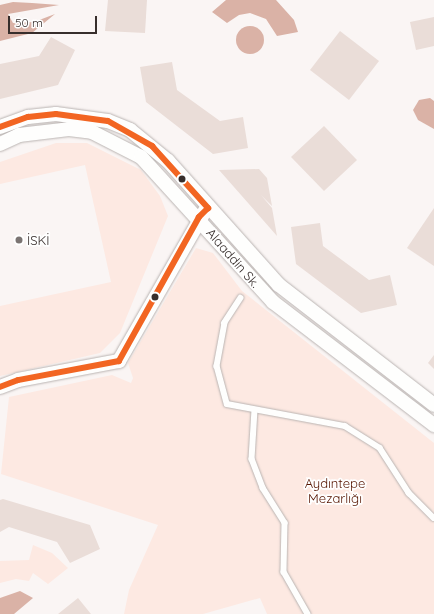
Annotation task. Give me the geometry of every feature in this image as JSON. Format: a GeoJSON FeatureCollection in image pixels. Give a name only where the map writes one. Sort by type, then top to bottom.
{"type":"FeatureCollection","features":[{"type":"Feature","properties":{"kind":"street","name":"Alaaddin Sk."},"geometry":{"type":"LineString","coordinates":[[0,127],[28,117],[56,114],[108,121],[152,146],[273,302],[434,425]]}},
{"type":"Feature","properties":{"kind":"street","name":"Alaaddin Sk."},"geometry":{"type":"LineString","coordinates":[[0,144],[44,130],[69,128],[92,132],[141,157],[204,212],[279,285],[434,405]]}},
{"type":"Feature","properties":{"kind":"street"},"geometry":{"type":"LineString","coordinates":[[0,387],[18,380],[119,361],[204,212]]}},
{"type":"Feature","properties":{"kind":"lane"},"geometry":{"type":"LineString","coordinates":[[241,298],[225,323],[217,366],[227,404],[345,426],[380,448],[409,493],[434,518]]}},
{"type":"Feature","properties":{"kind":"lane"},"geometry":{"type":"LineString","coordinates":[[255,410],[252,459],[263,488],[285,523],[284,572],[308,614]]}},
{"type":"Feature","properties":{"kind":"green space"},"geometry":{"type":"Polygon","coordinates":[[[56,143],[87,143],[141,170],[160,196],[168,216],[120,333],[100,353],[0,376],[0,306],[111,282],[85,165],[0,184],[0,162],[56,143]]]}},
{"type":"Feature","properties":{"kind":"green space","name":"Aydıntepe Mezarlığı"},"geometry":{"type":"Polygon","coordinates":[[[196,248],[213,253],[242,291],[434,443],[434,614],[267,614],[260,598],[203,614],[124,614],[129,590],[158,525],[1,474],[9,397],[112,375],[131,383],[133,378],[128,363],[196,248]]]}},
{"type":"Feature","properties":{"kind":"green space"},"geometry":{"type":"Polygon","coordinates":[[[33,545],[52,553],[68,568],[48,584],[33,573],[29,581],[16,579],[0,583],[0,561],[29,560],[33,545]]]}},
{"type":"Feature","properties":{"kind":"shaded area"},"geometry":{"type":"Polygon","coordinates":[[[226,0],[276,0],[294,20],[298,32],[277,36],[266,19],[250,13],[239,15],[227,23],[212,12],[226,0]]]}},
{"type":"Feature","properties":{"kind":"shaded area"},"geometry":{"type":"Polygon","coordinates":[[[13,2],[59,5],[8,14],[13,23],[34,22],[55,14],[32,33],[0,41],[0,5],[13,2]]]}},
{"type":"Feature","properties":{"kind":"shaded area"},"geometry":{"type":"Polygon","coordinates":[[[250,26],[260,30],[264,40],[260,50],[250,54],[240,50],[236,40],[240,30],[250,26]]]}},
{"type":"Feature","properties":{"kind":"shaded area"},"geometry":{"type":"Polygon","coordinates":[[[430,98],[434,101],[434,129],[418,120],[413,110],[419,100],[430,98]]]}},
{"type":"Feature","properties":{"kind":"shaded area"},"geometry":{"type":"Polygon","coordinates":[[[20,591],[33,598],[14,614],[0,614],[0,598],[20,591]]]}},
{"type":"Feature","properties":{"kind":"building"},"geometry":{"type":"Polygon","coordinates":[[[108,0],[147,0],[145,33],[105,31],[108,0]]]}},
{"type":"Feature","properties":{"kind":"building"},"geometry":{"type":"Polygon","coordinates":[[[434,17],[434,46],[416,50],[410,22],[434,17]]]}},
{"type":"Feature","properties":{"kind":"building"},"geometry":{"type":"Polygon","coordinates":[[[340,31],[379,61],[349,100],[310,70],[340,31]]]}},
{"type":"Feature","properties":{"kind":"building"},"geometry":{"type":"Polygon","coordinates":[[[51,37],[75,50],[58,85],[0,99],[0,64],[39,56],[51,37]]]}},
{"type":"Feature","properties":{"kind":"building"},"geometry":{"type":"Polygon","coordinates":[[[172,62],[177,90],[220,121],[243,117],[248,148],[213,154],[146,102],[140,67],[172,62]]]}},
{"type":"Feature","properties":{"kind":"building"},"geometry":{"type":"Polygon","coordinates":[[[324,126],[357,160],[324,191],[291,157],[324,126]]]}},
{"type":"Feature","properties":{"kind":"building"},"geometry":{"type":"Polygon","coordinates":[[[259,169],[267,178],[272,206],[261,195],[272,208],[277,236],[219,170],[259,169]]]}},
{"type":"Feature","properties":{"kind":"building"},"geometry":{"type":"Polygon","coordinates":[[[434,208],[434,266],[407,248],[434,208]]]}},
{"type":"Feature","properties":{"kind":"building"},"geometry":{"type":"Polygon","coordinates":[[[320,223],[323,246],[369,280],[390,275],[397,305],[361,313],[296,264],[291,227],[320,223]]]}},
{"type":"Feature","properties":{"kind":"building"},"geometry":{"type":"Polygon","coordinates":[[[434,355],[434,369],[428,363],[434,355]]]}},
{"type":"Feature","properties":{"kind":"building"},"geometry":{"type":"Polygon","coordinates":[[[3,499],[90,525],[100,549],[70,563],[57,542],[9,527],[0,532],[0,500],[3,499]]]}},
{"type":"Feature","properties":{"kind":"building"},"geometry":{"type":"Polygon","coordinates":[[[78,598],[91,614],[58,614],[78,598]]]}},
{"type":"Feature","properties":{"kind":"transit line"},"geometry":{"type":"LineString","coordinates":[[0,127],[28,117],[56,114],[108,121],[152,146],[208,208],[199,217],[119,361],[18,380],[0,387]]}},
{"type":"Feature","properties":{"kind":"place","name":"İSKİ"},"geometry":{"type":"Point","coordinates":[19,240]}}]}
